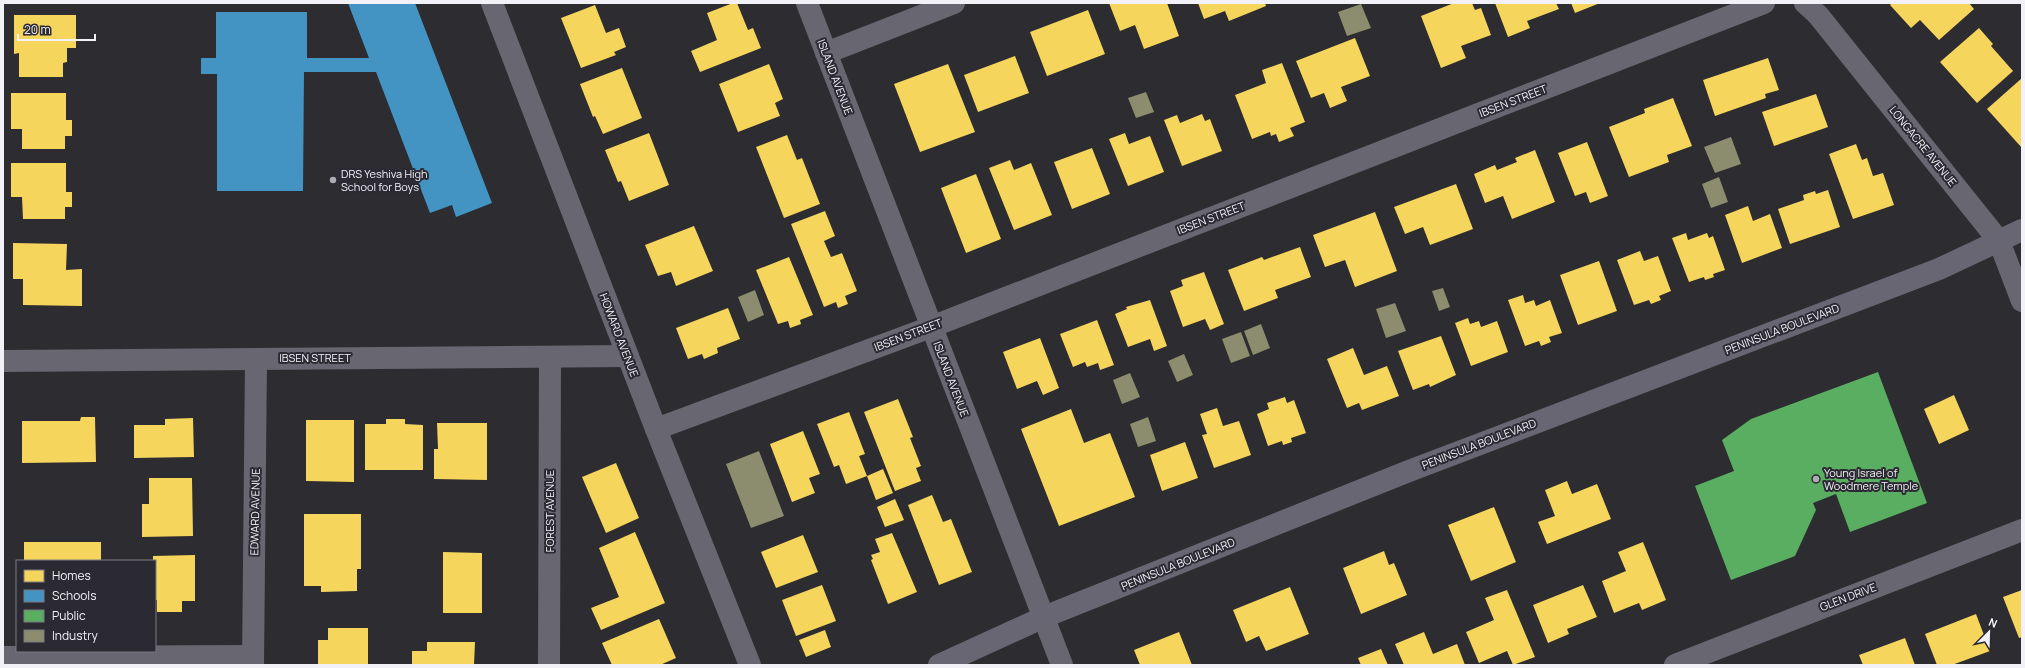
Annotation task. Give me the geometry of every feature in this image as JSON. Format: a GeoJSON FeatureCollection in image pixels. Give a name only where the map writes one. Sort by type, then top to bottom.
{"type":"FeatureCollection","features":[{"type":"Feature","properties":{"kind":"main road","name":"PENINSULA BOULEVARD"},"geometry":{"type":"LineString","coordinates":[[939,665],[1044,617],[1417,468],[1938,269],[2022,230]]}},
{"type":"Feature","properties":{"kind":"street","name":"HOWARD AVENUE"},"geometry":{"type":"LineString","coordinates":[[492,3],[656,429],[750,665]]}},
{"type":"Feature","properties":{"kind":"street","name":"ISLAND AVENUE"},"geometry":{"type":"LineString","coordinates":[[807,3],[1062,665]]}},
{"type":"Feature","properties":{"kind":"street"},"geometry":{"type":"LineString","coordinates":[[826,53],[954,3]]}},
{"type":"Feature","properties":{"kind":"street","name":"IBSEN STREET"},"geometry":{"type":"LineString","coordinates":[[656,429],[931,327],[1764,3]]}},
{"type":"Feature","properties":{"kind":"street","name":"LONGACRE AVENUE"},"geometry":{"type":"LineString","coordinates":[[1805,3],[1818,15],[1999,242],[2022,301]]}},
{"type":"Feature","properties":{"kind":"street","name":"IBSEN STREET"},"geometry":{"type":"LineString","coordinates":[[3,361],[628,356]]}},
{"type":"Feature","properties":{"kind":"street","name":"FOREST AVENUE"},"geometry":{"type":"LineString","coordinates":[[549,665],[550,357]]}},
{"type":"Feature","properties":{"kind":"street","name":"EDWARD AVENUE"},"geometry":{"type":"LineString","coordinates":[[253,661],[256,359]]}},
{"type":"Feature","properties":{"kind":"street","name":"GLEN DRIVE"},"geometry":{"type":"LineString","coordinates":[[1674,665],[2022,530]]}},
{"type":"Feature","properties":{"kind":"street"},"geometry":{"type":"LineString","coordinates":[[3,657],[253,661]]}},
{"type":"Feature","properties":{"kind":"building: Homes"},"geometry":{"type":"Polygon","coordinates":[[[733,3],[737,3],[748,30],[753,28],[761,48],[700,72],[691,51],[717,40],[707,13],[733,3]]]}},
{"type":"Feature","properties":{"kind":"building: Homes"},"geometry":{"type":"Polygon","coordinates":[[[1109,3],[1167,3],[1179,36],[1144,49],[1135,25],[1120,31],[1109,3]]]}},
{"type":"Feature","properties":{"kind":"building: Homes"},"geometry":{"type":"Polygon","coordinates":[[[1198,3],[1265,3],[1266,6],[1229,21],[1225,11],[1204,19],[1198,3]]]}},
{"type":"Feature","properties":{"kind":"building: Homes"},"geometry":{"type":"Polygon","coordinates":[[[1454,3],[1472,3],[1475,10],[1481,8],[1491,35],[1461,46],[1466,58],[1441,68],[1421,16],[1454,3]]]}},
{"type":"Feature","properties":{"kind":"building: Homes"},"geometry":{"type":"Polygon","coordinates":[[[1495,3],[1556,3],[1559,9],[1527,21],[1530,28],[1508,37],[1495,3]]]}},
{"type":"Feature","properties":{"kind":"building: Homes"},"geometry":{"type":"Polygon","coordinates":[[[1571,3],[1600,3],[1575,13],[1571,3]]]}},
{"type":"Feature","properties":{"kind":"building: Homes"},"geometry":{"type":"Polygon","coordinates":[[[1892,3],[1969,3],[1974,9],[1939,40],[1920,20],[1911,28],[1890,5],[1892,3]]]}},
{"type":"Feature","properties":{"kind":"building: Homes"},"geometry":{"type":"Polygon","coordinates":[[[595,5],[606,33],[619,28],[626,47],[614,52],[616,55],[581,68],[561,18],[595,5]]]}},
{"type":"Feature","properties":{"kind":"building: Homes"},"geometry":{"type":"Polygon","coordinates":[[[1088,10],[1105,54],[1047,76],[1030,32],[1088,10]]]}},
{"type":"Feature","properties":{"kind":"building: Homes"},"geometry":{"type":"Polygon","coordinates":[[[14,15],[76,15],[76,48],[67,48],[67,62],[63,63],[63,77],[19,77],[19,53],[14,54],[14,15]]]}},
{"type":"Feature","properties":{"kind":"building: Homes"},"geometry":{"type":"Polygon","coordinates":[[[1979,28],[1993,44],[1991,46],[2013,71],[1977,103],[1940,62],[1979,28]]]}},
{"type":"Feature","properties":{"kind":"building: Homes"},"geometry":{"type":"Polygon","coordinates":[[[1355,38],[1370,76],[1341,87],[1347,101],[1330,108],[1324,93],[1311,98],[1296,61],[1355,38]]]}},
{"type":"Feature","properties":{"kind":"building: Homes"},"geometry":{"type":"Polygon","coordinates":[[[1015,56],[1029,93],[978,112],[964,75],[1015,56]]]}},
{"type":"Feature","properties":{"kind":"building: Homes"},"geometry":{"type":"Polygon","coordinates":[[[1768,58],[1779,90],[1765,94],[1766,98],[1715,116],[1703,80],[1768,58]]]}},
{"type":"Feature","properties":{"kind":"building: Homes"},"geometry":{"type":"Polygon","coordinates":[[[1282,63],[1305,122],[1290,128],[1294,136],[1279,142],[1276,134],[1271,136],[1270,132],[1252,139],[1235,95],[1266,83],[1262,70],[1282,63]]]}},
{"type":"Feature","properties":{"kind":"building: Homes"},"geometry":{"type":"Polygon","coordinates":[[[769,64],[783,99],[775,103],[780,116],[738,132],[719,84],[769,64]]]}},
{"type":"Feature","properties":{"kind":"building: Homes"},"geometry":{"type":"Polygon","coordinates":[[[948,64],[975,132],[920,152],[894,84],[948,64]]]}},
{"type":"Feature","properties":{"kind":"building: Homes"},"geometry":{"type":"Polygon","coordinates":[[[622,68],[642,118],[603,134],[595,116],[593,117],[580,84],[622,68]]]}},
{"type":"Feature","properties":{"kind":"building: Homes"},"geometry":{"type":"Polygon","coordinates":[[[2022,78],[2022,148],[1987,109],[2022,78]]]}},
{"type":"Feature","properties":{"kind":"building: Homes"},"geometry":{"type":"Polygon","coordinates":[[[11,93],[66,93],[66,120],[72,120],[72,136],[65,136],[65,149],[22,149],[22,129],[11,129],[11,93]]]}},
{"type":"Feature","properties":{"kind":"building: Homes"},"geometry":{"type":"Polygon","coordinates":[[[1816,94],[1828,127],[1774,146],[1762,112],[1816,94]]]}},
{"type":"Feature","properties":{"kind":"building: Homes"},"geometry":{"type":"Polygon","coordinates":[[[1673,98],[1692,146],[1667,155],[1669,162],[1629,177],[1609,127],[1645,113],[1644,109],[1673,98]]]}},
{"type":"Feature","properties":{"kind":"building: Homes"},"geometry":{"type":"Polygon","coordinates":[[[1202,114],[1205,121],[1210,119],[1222,151],[1182,166],[1164,120],[1177,115],[1180,123],[1202,114]]]}},
{"type":"Feature","properties":{"kind":"building: Homes"},"geometry":{"type":"Polygon","coordinates":[[[649,133],[669,185],[629,201],[621,181],[618,182],[605,150],[649,133]]]}},
{"type":"Feature","properties":{"kind":"building: Homes"},"geometry":{"type":"Polygon","coordinates":[[[1125,133],[1129,144],[1150,136],[1164,172],[1128,186],[1109,139],[1125,133]]]}},
{"type":"Feature","properties":{"kind":"building: Homes"},"geometry":{"type":"Polygon","coordinates":[[[787,135],[797,160],[802,158],[820,204],[784,218],[756,147],[787,135]]]}},
{"type":"Feature","properties":{"kind":"building: Homes"},"geometry":{"type":"Polygon","coordinates":[[[1587,142],[1608,196],[1590,203],[1586,192],[1575,196],[1558,153],[1587,142]]]}},
{"type":"Feature","properties":{"kind":"building: Homes"},"geometry":{"type":"Polygon","coordinates":[[[1856,144],[1862,160],[1867,158],[1873,176],[1883,173],[1894,205],[1853,219],[1829,154],[1856,144]]]}},
{"type":"Feature","properties":{"kind":"building: Homes"},"geometry":{"type":"Polygon","coordinates":[[[1092,148],[1110,194],[1072,209],[1054,162],[1092,148]]]}},
{"type":"Feature","properties":{"kind":"building: Homes"},"geometry":{"type":"Polygon","coordinates":[[[1535,150],[1555,202],[1512,219],[1503,196],[1485,203],[1474,174],[1495,165],[1497,170],[1517,162],[1515,158],[1535,150]]]}},
{"type":"Feature","properties":{"kind":"building: Homes"},"geometry":{"type":"Polygon","coordinates":[[[1010,160],[1014,170],[1031,163],[1052,215],[1014,230],[989,168],[1010,160]]]}},
{"type":"Feature","properties":{"kind":"building: Homes"},"geometry":{"type":"Polygon","coordinates":[[[11,163],[66,163],[66,192],[72,192],[72,207],[65,207],[65,219],[23,219],[22,197],[11,197],[11,163]]]}},
{"type":"Feature","properties":{"kind":"building: Homes"},"geometry":{"type":"Polygon","coordinates":[[[976,174],[1001,239],[966,253],[941,188],[976,174]]]}},
{"type":"Feature","properties":{"kind":"building: Homes"},"geometry":{"type":"Polygon","coordinates":[[[1456,184],[1473,229],[1430,245],[1423,227],[1405,234],[1394,207],[1456,184]]]}},
{"type":"Feature","properties":{"kind":"building: Homes"},"geometry":{"type":"Polygon","coordinates":[[[1828,190],[1840,227],[1790,244],[1778,209],[1804,200],[1803,195],[1815,191],[1816,194],[1828,190]]]}},
{"type":"Feature","properties":{"kind":"building: Homes"},"geometry":{"type":"Polygon","coordinates":[[[1748,206],[1753,221],[1770,214],[1782,248],[1742,263],[1725,215],[1748,206]]]}},
{"type":"Feature","properties":{"kind":"building: Homes"},"geometry":{"type":"Polygon","coordinates":[[[825,211],[835,236],[824,241],[831,257],[842,253],[857,291],[845,296],[848,304],[838,308],[836,302],[824,307],[791,224],[825,211]]]}},
{"type":"Feature","properties":{"kind":"building: Homes"},"geometry":{"type":"Polygon","coordinates":[[[1375,212],[1397,271],[1355,287],[1345,260],[1325,267],[1313,235],[1375,212]]]}},
{"type":"Feature","properties":{"kind":"building: Homes"},"geometry":{"type":"Polygon","coordinates":[[[694,226],[713,271],[676,286],[671,272],[658,276],[645,245],[694,226]]]}},
{"type":"Feature","properties":{"kind":"building: Homes"},"geometry":{"type":"Polygon","coordinates":[[[1686,233],[1688,240],[1707,233],[1709,238],[1713,236],[1725,270],[1713,274],[1714,277],[1705,280],[1704,277],[1689,282],[1672,238],[1686,233]]]}},
{"type":"Feature","properties":{"kind":"building: Homes"},"geometry":{"type":"Polygon","coordinates":[[[13,243],[67,244],[66,270],[82,269],[82,306],[23,305],[23,279],[13,279],[13,243]]]}},
{"type":"Feature","properties":{"kind":"building: Homes"},"geometry":{"type":"Polygon","coordinates":[[[1300,247],[1311,277],[1275,290],[1278,298],[1244,311],[1228,270],[1262,257],[1264,260],[1300,247]]]}},
{"type":"Feature","properties":{"kind":"building: Homes"},"geometry":{"type":"Polygon","coordinates":[[[1640,251],[1644,261],[1658,256],[1671,291],[1659,296],[1661,300],[1651,304],[1649,300],[1634,305],[1617,260],[1640,251]]]}},
{"type":"Feature","properties":{"kind":"building: Homes"},"geometry":{"type":"Polygon","coordinates":[[[789,257],[813,315],[800,320],[801,324],[790,328],[788,321],[778,324],[756,270],[789,257]]]}},
{"type":"Feature","properties":{"kind":"building: Homes"},"geometry":{"type":"Polygon","coordinates":[[[1599,261],[1617,311],[1578,325],[1560,275],[1599,261]]]}},
{"type":"Feature","properties":{"kind":"building: Homes"},"geometry":{"type":"Polygon","coordinates":[[[1204,272],[1224,324],[1210,330],[1205,319],[1183,327],[1170,291],[1183,286],[1181,280],[1204,272]]]}},
{"type":"Feature","properties":{"kind":"building: Homes"},"geometry":{"type":"Polygon","coordinates":[[[1523,295],[1525,303],[1534,300],[1536,306],[1550,300],[1562,333],[1549,337],[1551,342],[1541,346],[1539,341],[1525,346],[1508,300],[1523,295]]]}},
{"type":"Feature","properties":{"kind":"building: Homes"},"geometry":{"type":"Polygon","coordinates":[[[1150,300],[1167,346],[1154,351],[1150,339],[1128,347],[1115,314],[1127,309],[1126,307],[1150,300]]]}},
{"type":"Feature","properties":{"kind":"building: Homes"},"geometry":{"type":"Polygon","coordinates":[[[728,308],[740,339],[717,348],[718,353],[704,359],[702,354],[688,359],[676,328],[728,308]]]}},
{"type":"Feature","properties":{"kind":"building: Homes"},"geometry":{"type":"Polygon","coordinates":[[[1468,318],[1470,324],[1479,321],[1481,327],[1497,321],[1508,352],[1471,366],[1455,323],[1468,318]]]}},
{"type":"Feature","properties":{"kind":"building: Homes"},"geometry":{"type":"Polygon","coordinates":[[[1097,320],[1114,365],[1100,370],[1098,363],[1087,367],[1085,362],[1073,367],[1060,334],[1097,320]]]}},
{"type":"Feature","properties":{"kind":"building: Homes"},"geometry":{"type":"Polygon","coordinates":[[[1441,336],[1456,375],[1430,387],[1429,384],[1413,390],[1398,351],[1441,336]]]}},
{"type":"Feature","properties":{"kind":"building: Homes"},"geometry":{"type":"Polygon","coordinates":[[[1040,338],[1059,388],[1043,395],[1037,381],[1017,389],[1003,352],[1040,338]]]}},
{"type":"Feature","properties":{"kind":"building: Homes"},"geometry":{"type":"Polygon","coordinates":[[[1353,348],[1364,375],[1387,366],[1399,396],[1362,410],[1359,403],[1347,408],[1327,359],[1353,348]]]}},
{"type":"Feature","properties":{"kind":"building: Homes"},"geometry":{"type":"Polygon","coordinates":[[[1954,395],[1969,430],[1939,444],[1924,409],[1954,395]]]}},
{"type":"Feature","properties":{"kind":"building: Homes"},"geometry":{"type":"Polygon","coordinates":[[[1285,397],[1287,403],[1294,400],[1306,433],[1291,438],[1292,442],[1283,445],[1282,441],[1268,446],[1257,414],[1269,409],[1267,403],[1285,397]]]}},
{"type":"Feature","properties":{"kind":"building: Homes"},"geometry":{"type":"Polygon","coordinates":[[[898,399],[913,437],[910,438],[921,466],[916,468],[921,481],[895,491],[864,412],[898,399]]]}},
{"type":"Feature","properties":{"kind":"building: Homes"},"geometry":{"type":"Polygon","coordinates":[[[1217,408],[1223,426],[1239,421],[1251,455],[1214,468],[1202,435],[1207,434],[1200,414],[1217,408]]]}},
{"type":"Feature","properties":{"kind":"building: Homes"},"geometry":{"type":"Polygon","coordinates":[[[1071,409],[1084,443],[1110,433],[1135,497],[1059,526],[1021,429],[1071,409]]]}},
{"type":"Feature","properties":{"kind":"building: Homes"},"geometry":{"type":"Polygon","coordinates":[[[849,412],[865,454],[859,456],[867,476],[846,484],[839,465],[834,467],[817,424],[849,412]]]}},
{"type":"Feature","properties":{"kind":"building: Homes"},"geometry":{"type":"Polygon","coordinates":[[[81,417],[95,417],[96,462],[22,463],[22,421],[80,421],[81,417]]]}},
{"type":"Feature","properties":{"kind":"building: Homes"},"geometry":{"type":"Polygon","coordinates":[[[193,418],[194,457],[134,458],[134,425],[165,425],[165,419],[193,418]]]}},
{"type":"Feature","properties":{"kind":"building: Homes"},"geometry":{"type":"Polygon","coordinates":[[[386,419],[405,419],[405,424],[423,425],[423,470],[365,470],[365,424],[386,424],[386,419]]]}},
{"type":"Feature","properties":{"kind":"building: Homes"},"geometry":{"type":"Polygon","coordinates":[[[306,420],[354,420],[354,482],[306,481],[306,420]]]}},
{"type":"Feature","properties":{"kind":"building: Homes"},"geometry":{"type":"Polygon","coordinates":[[[437,423],[487,423],[487,480],[434,479],[434,449],[438,449],[437,423]]]}},
{"type":"Feature","properties":{"kind":"building: Homes"},"geometry":{"type":"Polygon","coordinates":[[[803,431],[820,474],[809,478],[815,493],[792,502],[770,444],[803,431]]]}},
{"type":"Feature","properties":{"kind":"building: Homes"},"geometry":{"type":"Polygon","coordinates":[[[1185,442],[1198,478],[1162,491],[1150,455],[1185,442]]]}},
{"type":"Feature","properties":{"kind":"building: Homes"},"geometry":{"type":"Polygon","coordinates":[[[616,463],[639,518],[606,533],[582,477],[616,463]]]}},
{"type":"Feature","properties":{"kind":"building: Homes"},"geometry":{"type":"Polygon","coordinates":[[[883,469],[893,493],[876,500],[867,476],[883,469]]]}},
{"type":"Feature","properties":{"kind":"building: Homes"},"geometry":{"type":"Polygon","coordinates":[[[149,478],[192,478],[193,536],[142,537],[142,504],[149,504],[149,478]]]}},
{"type":"Feature","properties":{"kind":"building: Homes"},"geometry":{"type":"Polygon","coordinates":[[[1567,481],[1572,494],[1597,484],[1611,519],[1547,544],[1538,522],[1555,516],[1545,490],[1567,481]]]}},
{"type":"Feature","properties":{"kind":"building: Homes"},"geometry":{"type":"Polygon","coordinates":[[[932,495],[943,522],[951,519],[972,572],[939,585],[908,505],[932,495]]]}},
{"type":"Feature","properties":{"kind":"building: Homes"},"geometry":{"type":"Polygon","coordinates":[[[895,499],[904,520],[885,527],[877,507],[895,499]]]}},
{"type":"Feature","properties":{"kind":"building: Homes"},"geometry":{"type":"Polygon","coordinates":[[[1494,507],[1516,562],[1471,581],[1448,525],[1494,507]]]}},
{"type":"Feature","properties":{"kind":"building: Homes"},"geometry":{"type":"Polygon","coordinates":[[[304,514],[361,514],[361,569],[357,569],[357,591],[321,592],[321,586],[304,586],[304,514]]]}},
{"type":"Feature","properties":{"kind":"building: Homes"},"geometry":{"type":"Polygon","coordinates":[[[635,532],[665,603],[601,630],[591,608],[619,597],[599,548],[635,532]]]}},
{"type":"Feature","properties":{"kind":"building: Homes"},"geometry":{"type":"Polygon","coordinates":[[[892,533],[917,592],[888,604],[871,560],[873,559],[871,555],[880,552],[875,539],[892,533]]]}},
{"type":"Feature","properties":{"kind":"building: Homes"},"geometry":{"type":"Polygon","coordinates":[[[803,535],[818,572],[776,588],[761,552],[803,535]]]}},
{"type":"Feature","properties":{"kind":"building: Homes"},"geometry":{"type":"Polygon","coordinates":[[[24,542],[101,542],[101,560],[24,560],[24,542]]]}},
{"type":"Feature","properties":{"kind":"building: Homes"},"geometry":{"type":"Polygon","coordinates":[[[1643,542],[1666,600],[1642,610],[1639,603],[1614,613],[1602,581],[1626,571],[1618,552],[1643,542]]]}},
{"type":"Feature","properties":{"kind":"building: Homes"},"geometry":{"type":"Polygon","coordinates":[[[1384,551],[1389,565],[1394,563],[1407,595],[1361,614],[1343,568],[1384,551]]]}},
{"type":"Feature","properties":{"kind":"building: Homes"},"geometry":{"type":"Polygon","coordinates":[[[443,552],[482,553],[482,613],[443,613],[443,552]]]}},
{"type":"Feature","properties":{"kind":"building: Homes"},"geometry":{"type":"Polygon","coordinates":[[[195,555],[195,601],[182,601],[182,612],[157,612],[156,560],[153,560],[153,556],[195,555]]]}},
{"type":"Feature","properties":{"kind":"building: Homes"},"geometry":{"type":"Polygon","coordinates":[[[822,585],[836,621],[796,636],[782,600],[822,585]]]}},
{"type":"Feature","properties":{"kind":"building: Homes"},"geometry":{"type":"Polygon","coordinates":[[[1583,585],[1597,617],[1567,629],[1569,634],[1548,643],[1533,605],[1583,585]]]}},
{"type":"Feature","properties":{"kind":"building: Homes"},"geometry":{"type":"Polygon","coordinates":[[[1290,587],[1309,634],[1266,651],[1259,636],[1246,642],[1233,610],[1290,587]]]}},
{"type":"Feature","properties":{"kind":"building: Homes"},"geometry":{"type":"Polygon","coordinates":[[[1507,590],[1535,657],[1513,665],[1507,651],[1479,663],[1466,632],[1494,620],[1485,598],[1507,590]]]}},
{"type":"Feature","properties":{"kind":"building: Homes"},"geometry":{"type":"Polygon","coordinates":[[[2022,590],[2022,637],[2019,638],[2003,597],[2022,590]]]}},
{"type":"Feature","properties":{"kind":"building: Homes"},"geometry":{"type":"Polygon","coordinates":[[[1976,614],[1990,651],[1952,665],[1937,665],[1925,634],[1976,614]]]}},
{"type":"Feature","properties":{"kind":"building: Homes"},"geometry":{"type":"Polygon","coordinates":[[[659,619],[676,658],[660,665],[612,665],[602,643],[659,619]]]}},
{"type":"Feature","properties":{"kind":"building: Homes"},"geometry":{"type":"Polygon","coordinates":[[[328,628],[368,628],[368,665],[318,665],[318,640],[328,640],[328,628]]]}},
{"type":"Feature","properties":{"kind":"building: Homes"},"geometry":{"type":"Polygon","coordinates":[[[825,630],[831,647],[806,657],[799,640],[825,630]]]}},
{"type":"Feature","properties":{"kind":"building: Homes"},"geometry":{"type":"Polygon","coordinates":[[[1179,632],[1192,665],[1140,665],[1134,650],[1179,632]]]}},
{"type":"Feature","properties":{"kind":"building: Homes"},"geometry":{"type":"Polygon","coordinates":[[[1424,632],[1433,654],[1457,644],[1465,665],[1404,665],[1395,644],[1424,632]]]}},
{"type":"Feature","properties":{"kind":"building: Homes"},"geometry":{"type":"Polygon","coordinates":[[[1905,638],[1915,665],[1863,665],[1859,655],[1905,638]]]}},
{"type":"Feature","properties":{"kind":"building: Homes"},"geometry":{"type":"Polygon","coordinates":[[[427,642],[475,642],[474,665],[412,665],[412,651],[427,651],[427,642]]]}},
{"type":"Feature","properties":{"kind":"building: Homes"},"geometry":{"type":"Polygon","coordinates":[[[1381,649],[1388,665],[1361,665],[1358,658],[1381,649]]]}},
{"type":"Feature","properties":{"kind":"building: Schools"},"geometry":{"type":"Polygon","coordinates":[[[348,3],[415,3],[492,203],[456,217],[452,205],[430,213],[376,72],[304,72],[303,191],[217,191],[217,74],[201,74],[201,58],[216,58],[216,12],[307,12],[307,58],[369,58],[348,3]]]}},
{"type":"Feature","properties":{"kind":"building: Public","name":"Young Israel of Woodmere Temple"},"geometry":{"type":"Polygon","coordinates":[[[1878,372],[1927,503],[1850,532],[1836,494],[1813,503],[1816,510],[1795,556],[1731,580],[1695,486],[1734,471],[1722,440],[1751,419],[1878,372]]]}},
{"type":"Feature","properties":{"kind":"building: Industry"},"geometry":{"type":"Polygon","coordinates":[[[1361,4],[1371,28],[1347,36],[1338,12],[1361,4]]]}},
{"type":"Feature","properties":{"kind":"building: Industry"},"geometry":{"type":"Polygon","coordinates":[[[1146,92],[1154,112],[1136,118],[1128,98],[1146,92]]]}},
{"type":"Feature","properties":{"kind":"building: Industry"},"geometry":{"type":"Polygon","coordinates":[[[1731,137],[1741,164],[1715,173],[1704,147],[1731,137]]]}},
{"type":"Feature","properties":{"kind":"building: Industry"},"geometry":{"type":"Polygon","coordinates":[[[1719,177],[1728,202],[1711,208],[1702,184],[1719,177]]]}},
{"type":"Feature","properties":{"kind":"building: Industry"},"geometry":{"type":"Polygon","coordinates":[[[1443,288],[1450,307],[1439,311],[1432,291],[1443,288]]]}},
{"type":"Feature","properties":{"kind":"building: Industry"},"geometry":{"type":"Polygon","coordinates":[[[755,290],[764,315],[748,322],[738,297],[755,290]]]}},
{"type":"Feature","properties":{"kind":"building: Industry"},"geometry":{"type":"Polygon","coordinates":[[[1395,303],[1406,331],[1386,338],[1376,309],[1395,303]]]}},
{"type":"Feature","properties":{"kind":"building: Industry"},"geometry":{"type":"Polygon","coordinates":[[[1261,324],[1270,348],[1253,355],[1244,331],[1261,324]]]}},
{"type":"Feature","properties":{"kind":"building: Industry"},"geometry":{"type":"Polygon","coordinates":[[[1241,332],[1250,356],[1231,363],[1222,339],[1241,332]]]}},
{"type":"Feature","properties":{"kind":"building: Industry"},"geometry":{"type":"Polygon","coordinates":[[[1184,354],[1193,375],[1177,382],[1168,361],[1184,354]]]}},
{"type":"Feature","properties":{"kind":"building: Industry"},"geometry":{"type":"Polygon","coordinates":[[[1130,373],[1140,397],[1122,404],[1113,380],[1130,373]]]}},
{"type":"Feature","properties":{"kind":"building: Industry"},"geometry":{"type":"Polygon","coordinates":[[[1148,417],[1156,441],[1138,447],[1130,424],[1148,417]]]}},
{"type":"Feature","properties":{"kind":"building: Industry"},"geometry":{"type":"Polygon","coordinates":[[[759,451],[784,516],[751,528],[726,464],[759,451]]]}},
{"type":"Feature","properties":{"kind":"place","name":"DRS Yeshiva High School for Boys"},"geometry":{"type":"Point","coordinates":[333,180]}},
{"type":"Feature","properties":{"kind":"place","name":"Young Israel of Woodmere Temple"},"geometry":{"type":"Point","coordinates":[1816,479]}}]}
